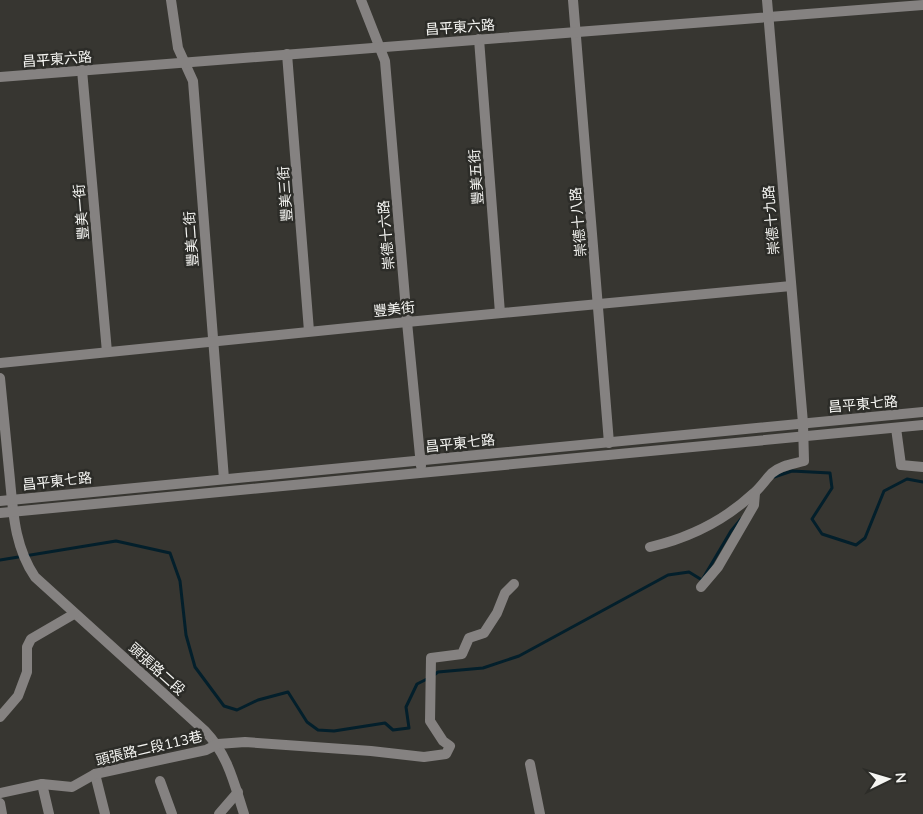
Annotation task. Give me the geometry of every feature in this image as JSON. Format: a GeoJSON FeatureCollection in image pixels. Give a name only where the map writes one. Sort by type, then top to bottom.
{"type":"FeatureCollection","features":[{"type":"Feature","properties":{"kind":"street","name":"豐美二街"},"geometry":{"type":"LineString","coordinates":[[171,0],[178,48],[193,81],[224,478]]}},
{"type":"Feature","properties":{"kind":"street","name":"崇德十六路"},"geometry":{"type":"LineString","coordinates":[[361,0],[385,61],[421,472]]}},
{"type":"Feature","properties":{"kind":"street","name":"崇德十八路"},"geometry":{"type":"LineString","coordinates":[[573,0],[609,443]]}},
{"type":"Feature","properties":{"kind":"street","name":"崇德十九路"},"geometry":{"type":"LineString","coordinates":[[755,493],[782,466],[804,460],[803,423],[767,0]]}},
{"type":"Feature","properties":{"kind":"street","name":"昌平東六路"},"geometry":{"type":"LineString","coordinates":[[0,77],[923,6]]}},
{"type":"Feature","properties":{"kind":"street","name":"豐美五街"},"geometry":{"type":"LineString","coordinates":[[479,39],[500,313]]}},
{"type":"Feature","properties":{"kind":"street","name":"豐美三街"},"geometry":{"type":"LineString","coordinates":[[287,54],[309,331]]}},
{"type":"Feature","properties":{"kind":"street","name":"豐美一街"},"geometry":{"type":"LineString","coordinates":[[82,70],[108,352]]}},
{"type":"Feature","properties":{"kind":"street","name":"豐美街"},"geometry":{"type":"LineString","coordinates":[[0,362],[790,286]]}},
{"type":"Feature","properties":{"kind":"street"},"geometry":{"type":"LineString","coordinates":[[0,378],[12,511]]}},
{"type":"Feature","properties":{"kind":"street","name":"昌平東七路"},"geometry":{"type":"LineString","coordinates":[[0,501],[923,412]]}},
{"type":"Feature","properties":{"kind":"street","name":"昌平東七路"},"geometry":{"type":"LineString","coordinates":[[0,513],[923,425]]}},
{"type":"Feature","properties":{"kind":"street"},"geometry":{"type":"LineString","coordinates":[[896,428],[901,465],[923,467]]}},
{"type":"Feature","properties":{"kind":"street"},"geometry":{"type":"LineString","coordinates":[[650,547],[688,536],[714,524],[755,493]]}},
{"type":"Feature","properties":{"kind":"street"},"geometry":{"type":"LineString","coordinates":[[701,587],[718,567],[754,505],[755,493]]}},
{"type":"Feature","properties":{"kind":"street","name":"頭張路二段"},"geometry":{"type":"LineString","coordinates":[[12,511],[19,542],[26,563],[34,577],[218,744],[238,792],[244,814]]}},
{"type":"Feature","properties":{"kind":"street","name":"頭張路二段113巷"},"geometry":{"type":"LineString","coordinates":[[0,793],[42,784],[72,787],[95,774],[206,750],[218,744],[245,742],[292,744],[424,757],[446,754],[450,746],[443,741],[430,721],[431,658],[462,654],[469,638],[484,633],[497,613],[505,593],[514,584]]}},
{"type":"Feature","properties":{"kind":"street"},"geometry":{"type":"LineString","coordinates":[[0,718],[18,696],[27,672],[27,647],[31,639],[74,614]]}},
{"type":"Feature","properties":{"kind":"street"},"geometry":{"type":"LineString","coordinates":[[530,764],[540,814]]}},
{"type":"Feature","properties":{"kind":"street"},"geometry":{"type":"LineString","coordinates":[[95,774],[104,814]]}},
{"type":"Feature","properties":{"kind":"street"},"geometry":{"type":"LineString","coordinates":[[160,781],[172,814]]}},
{"type":"Feature","properties":{"kind":"street"},"geometry":{"type":"LineString","coordinates":[[42,784],[48,814]]}},
{"type":"Feature","properties":{"kind":"street"},"geometry":{"type":"LineString","coordinates":[[219,814],[238,792]]}},
{"type":"Feature","properties":{"kind":"street"},"geometry":{"type":"LineString","coordinates":[[0,804],[2,814]]}},
{"type":"Feature","properties":{"kind":"waterway"},"geometry":{"type":"LineString","coordinates":[[774,477],[792,471],[830,473],[832,488],[812,519],[822,534],[856,545],[865,538],[884,491],[907,479],[923,482]]}},
{"type":"Feature","properties":{"kind":"waterway"},"geometry":{"type":"LineString","coordinates":[[434,675],[438,672],[483,668],[519,656],[668,575],[689,572],[702,580],[731,531],[741,519]]}},
{"type":"Feature","properties":{"kind":"waterway"},"geometry":{"type":"LineString","coordinates":[[0,560],[116,541],[170,553],[180,581],[186,635],[195,667],[224,706],[237,710],[258,700],[288,692],[307,722],[318,730],[334,731],[385,723],[393,730],[409,728],[406,707],[417,684],[429,678]]}}]}
